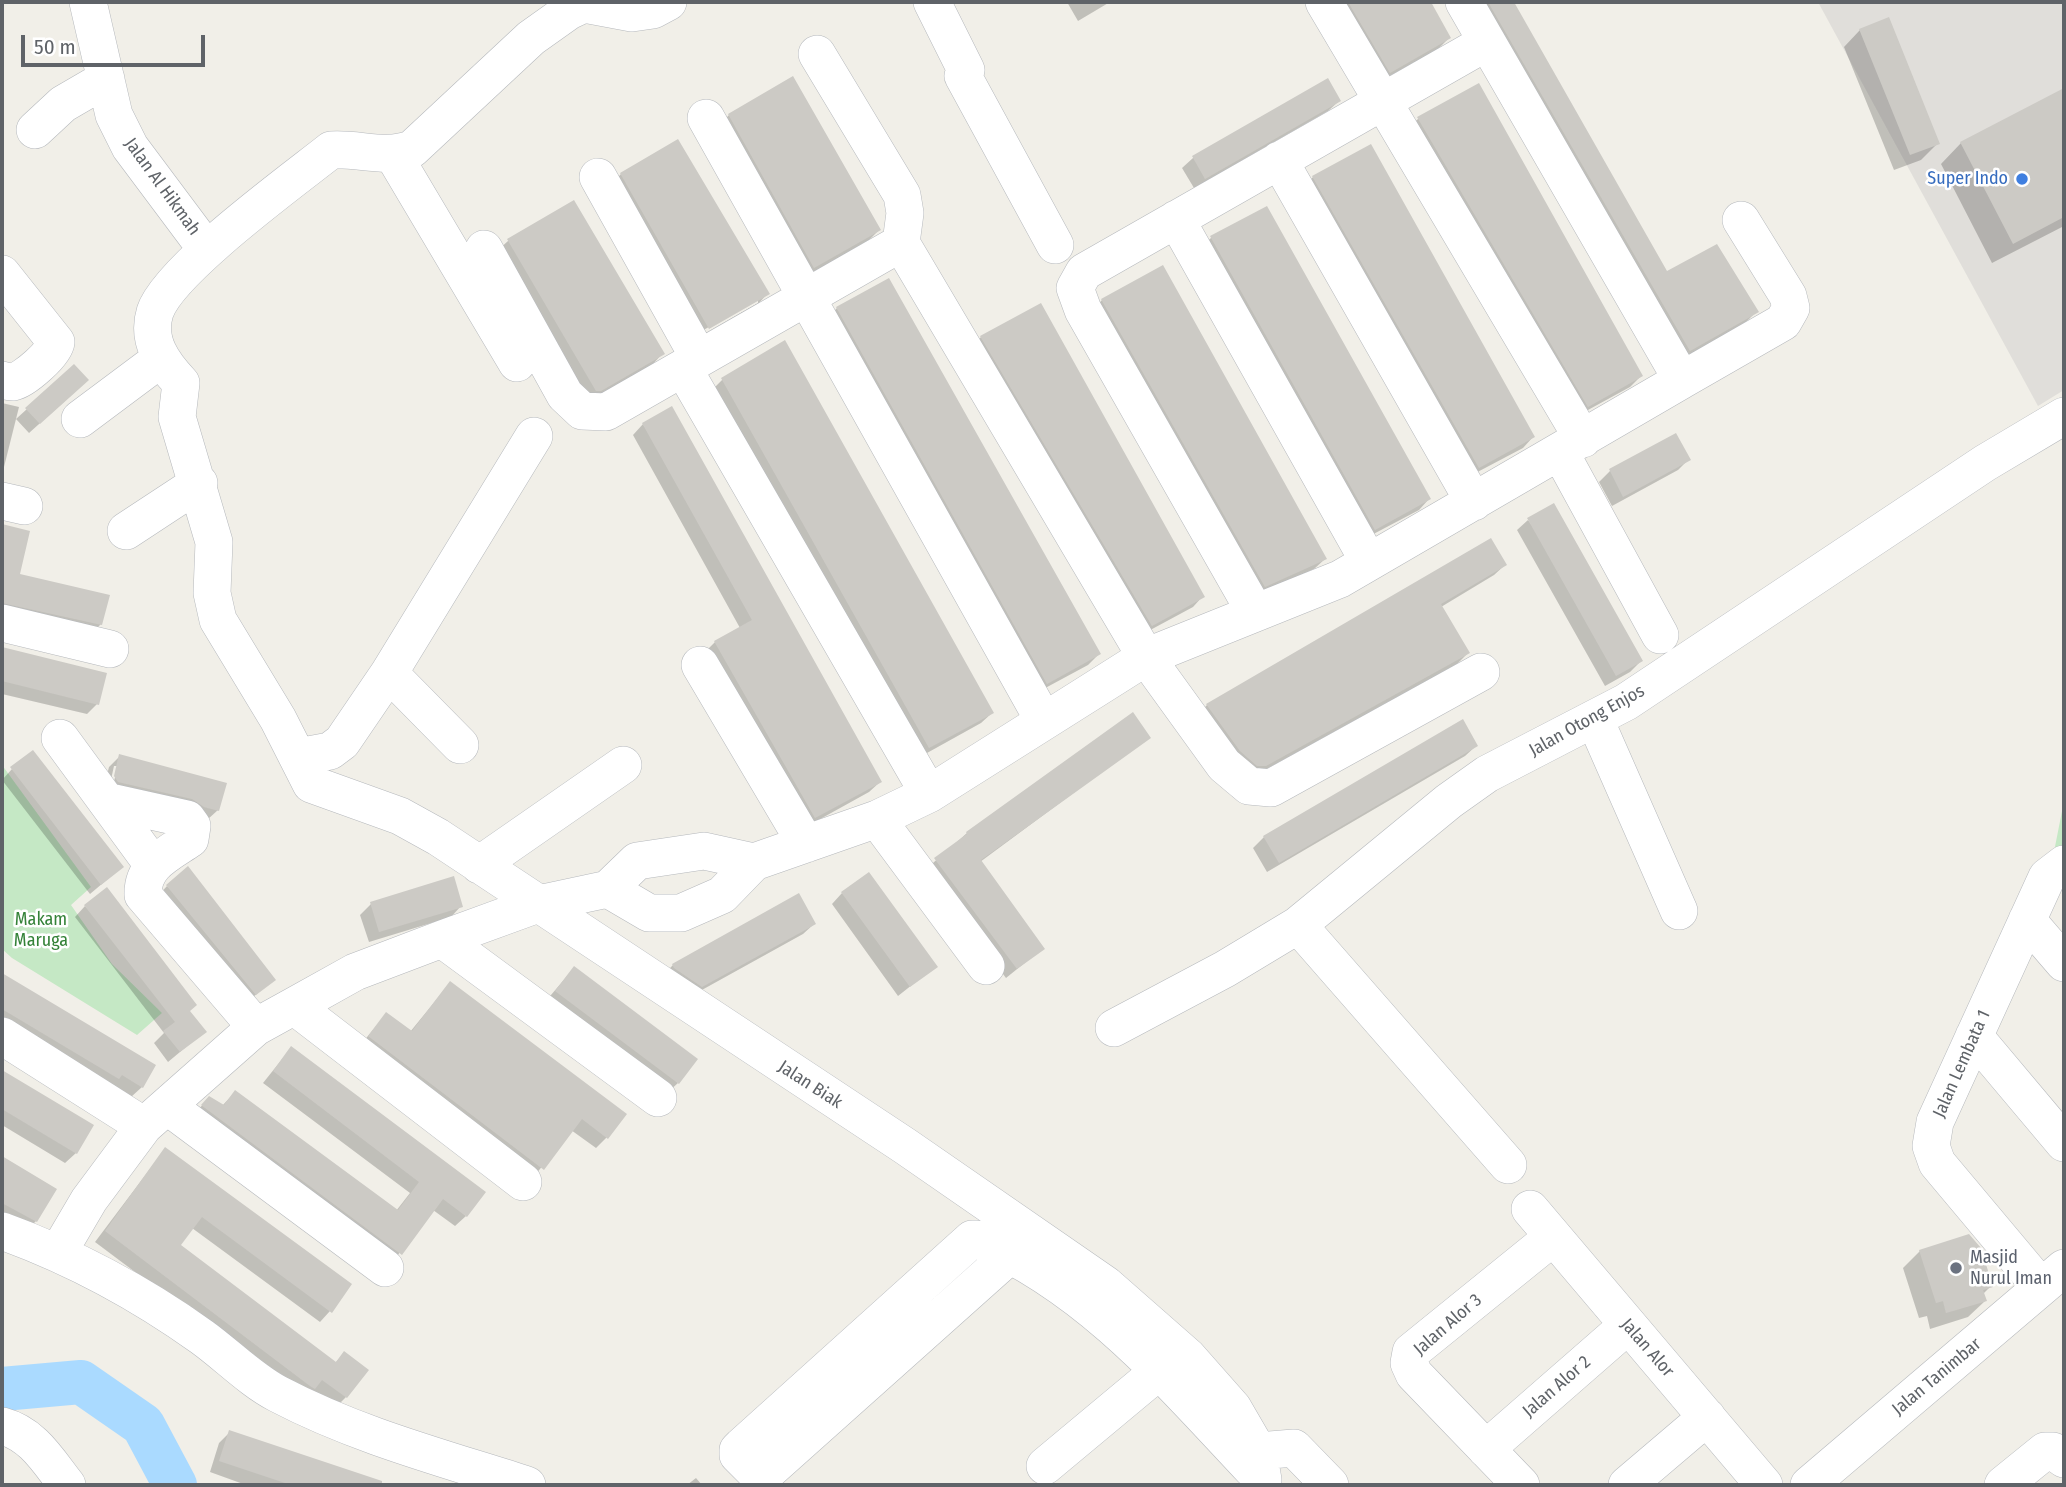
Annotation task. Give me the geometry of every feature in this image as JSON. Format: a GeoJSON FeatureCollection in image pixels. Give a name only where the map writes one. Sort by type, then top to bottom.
{"type":"FeatureCollection","features":[{"type":"Feature","properties":{"kind":"street","name":"Jalan Al Hikmah"},"geometry":{"type":"LineString","coordinates":[[88,2],[114,115],[130,147],[207,250]]}},
{"type":"Feature","properties":{"kind":"street"},"geometry":{"type":"LineString","coordinates":[[534,436],[389,673],[342,742],[305,771],[218,620],[212,593],[215,542],[177,417],[181,383],[159,360],[153,327],[154,314],[160,301],[207,250],[331,150],[353,149],[394,156],[412,149],[531,38],[569,10],[584,4],[653,10],[668,2]]}},
{"type":"Feature","properties":{"kind":"street"},"geometry":{"type":"LineString","coordinates":[[932,2],[966,69],[963,76],[1055,245]]}},
{"type":"Feature","properties":{"kind":"street"},"geometry":{"type":"LineString","coordinates":[[1324,2],[1385,101],[1571,445],[1660,635]]}},
{"type":"Feature","properties":{"kind":"street"},"geometry":{"type":"LineString","coordinates":[[1464,2],[1682,380]]}},
{"type":"Feature","properties":{"kind":"street"},"geometry":{"type":"LineString","coordinates":[[1255,612],[1083,310],[1075,288],[1084,272],[1487,42]]}},
{"type":"Feature","properties":{"kind":"street"},"geometry":{"type":"LineString","coordinates":[[817,54],[902,195],[905,213],[901,243],[1146,656],[1224,765],[1249,786],[1271,788],[1481,672]]}},
{"type":"Feature","properties":{"kind":"street"},"geometry":{"type":"LineString","coordinates":[[35,130],[63,104],[106,79]]}},
{"type":"Feature","properties":{"kind":"street"},"geometry":{"type":"LineString","coordinates":[[706,118],[805,300],[1044,721]]}},
{"type":"Feature","properties":{"kind":"street"},"geometry":{"type":"LineString","coordinates":[[394,156],[517,363]]}},
{"type":"Feature","properties":{"kind":"street"},"geometry":{"type":"LineString","coordinates":[[1279,160],[1474,502]]}},
{"type":"Feature","properties":{"kind":"street"},"geometry":{"type":"LineString","coordinates":[[598,177],[691,363],[929,794]]}},
{"type":"Feature","properties":{"kind":"street"},"geometry":{"type":"LineString","coordinates":[[1176,219],[1369,562]]}},
{"type":"Feature","properties":{"kind":"street"},"geometry":{"type":"LineString","coordinates":[[608,889],[649,913],[681,913],[722,895],[754,862],[877,819],[929,794],[1146,656],[1340,579],[1783,323],[1791,308],[1788,296],[1741,220]]}},
{"type":"Feature","properties":{"kind":"street"},"geometry":{"type":"LineString","coordinates":[[484,249],[565,395],[582,411],[606,412],[901,243]]}},
{"type":"Feature","properties":{"kind":"street"},"geometry":{"type":"LineString","coordinates":[[2,274],[55,342],[51,354],[20,379],[10,382],[2,380]]}},
{"type":"Feature","properties":{"kind":"street"},"geometry":{"type":"LineString","coordinates":[[80,419],[159,360]]}},
{"type":"Feature","properties":{"kind":"street","name":"Jalan Otong Enjos"},"geometry":{"type":"LineString","coordinates":[[1114,1028],[1224,969],[1298,925],[1449,801],[1487,774],[1595,720],[1985,463],[2064,416]]}},
{"type":"Feature","properties":{"kind":"street"},"geometry":{"type":"LineString","coordinates":[[126,531],[199,483]]}},
{"type":"Feature","properties":{"kind":"street"},"geometry":{"type":"LineString","coordinates":[[2,623],[110,649]]}},
{"type":"Feature","properties":{"kind":"street"},"geometry":{"type":"LineString","coordinates":[[700,665],[806,844]]}},
{"type":"Feature","properties":{"kind":"street"},"geometry":{"type":"LineString","coordinates":[[389,673],[460,745]]}},
{"type":"Feature","properties":{"kind":"street"},"geometry":{"type":"LineString","coordinates":[[1595,720],[1679,911]]}},
{"type":"Feature","properties":{"kind":"street"},"geometry":{"type":"LineString","coordinates":[[60,738],[153,865]]}},
{"type":"Feature","properties":{"kind":"street"},"geometry":{"type":"LineString","coordinates":[[479,866],[623,765]]}},
{"type":"Feature","properties":{"kind":"street","name":"Jalan Biak"},"geometry":{"type":"LineString","coordinates":[[305,771],[400,816],[479,866],[905,1146],[1106,1285],[1147,1318],[1212,1382],[1233,1408],[1263,1472]]}},
{"type":"Feature","properties":{"kind":"street"},"geometry":{"type":"LineString","coordinates":[[106,801],[187,819],[192,826],[190,839],[153,865],[143,882],[143,895],[256,1027]]}},
{"type":"Feature","properties":{"kind":"street"},"geometry":{"type":"LineString","coordinates":[[877,819],[986,967]]}},
{"type":"Feature","properties":{"kind":"street"},"geometry":{"type":"LineString","coordinates":[[59,1251],[89,1200],[155,1116],[256,1027],[355,972],[538,904],[608,889],[638,861],[704,852],[754,862]]}},
{"type":"Feature","properties":{"kind":"street","name":"Jalan Lembata 1"},"geometry":{"type":"LineString","coordinates":[[2053,1278],[1937,1163],[1931,1146],[1935,1122],[2047,877],[2064,864]]}},
{"type":"Feature","properties":{"kind":"street"},"geometry":{"type":"LineString","coordinates":[[2027,920],[2064,963]]}},
{"type":"Feature","properties":{"kind":"street"},"geometry":{"type":"LineString","coordinates":[[1298,925],[1508,1165]]}},
{"type":"Feature","properties":{"kind":"street"},"geometry":{"type":"LineString","coordinates":[[442,940],[658,1098]]}},
{"type":"Feature","properties":{"kind":"street"},"geometry":{"type":"LineString","coordinates":[[294,1006],[523,1182]]}},
{"type":"Feature","properties":{"kind":"street"},"geometry":{"type":"LineString","coordinates":[[2,1036],[155,1116],[385,1268]]}},
{"type":"Feature","properties":{"kind":"street"},"geometry":{"type":"LineString","coordinates":[[1974,1036],[2064,1143]]}},
{"type":"Feature","properties":{"kind":"street","name":"Jalan Alor"},"geometry":{"type":"LineString","coordinates":[[1542,1223],[1764,1485]]}},
{"type":"Feature","properties":{"kind":"street","name":"Jalan Alor 3"},"geometry":{"type":"LineString","coordinates":[[1521,1485],[1414,1374],[1409,1363],[1412,1352],[1542,1223]]}},
{"type":"Feature","properties":{"kind":"street"},"geometry":{"type":"LineString","coordinates":[[2,1231],[59,1251],[141,1296],[203,1337],[275,1393],[342,1424],[527,1485]]}},
{"type":"Feature","properties":{"kind":"street"},"geometry":{"type":"LineString","coordinates":[[1010,1255],[766,1473],[757,1474],[738,1455],[738,1450],[972,1240],[980,1240],[1010,1255],[1100,1314],[1263,1472],[1294,1448],[1330,1485]]}},
{"type":"Feature","properties":{"kind":"street","name":"Jalan Tanimbar"},"geometry":{"type":"LineString","coordinates":[[1809,1485],[2053,1278]]}},
{"type":"Feature","properties":{"kind":"street","name":"Jalan Alor 2"},"geometry":{"type":"LineString","coordinates":[[1486,1450],[1628,1325]]}},
{"type":"Feature","properties":{"kind":"street"},"geometry":{"type":"LineString","coordinates":[[855,1344],[881,1369]]}},
{"type":"Feature","properties":{"kind":"street"},"geometry":{"type":"LineString","coordinates":[[1045,1466],[1159,1371]]}},
{"type":"Feature","properties":{"kind":"street"},"geometry":{"type":"LineString","coordinates":[[1627,1485],[1707,1418]]}},
{"type":"Feature","properties":{"kind":"street"},"geometry":{"type":"LineString","coordinates":[[2,1426],[17,1430],[33,1441],[67,1485]]}},
{"type":"Feature","properties":{"kind":"street"},"geometry":{"type":"LineString","coordinates":[[2003,1485],[2045,1451],[2053,1451],[2064,1459]]}},
{"type":"Feature","properties":{"kind":"shaded area"},"geometry":{"type":"Polygon","coordinates":[[[1818,2],[2064,2],[2064,390],[2038,406],[1818,2]]]}},
{"type":"Feature","properties":{"kind":"green space","name":"Makam Maruga"},"geometry":{"type":"Polygon","coordinates":[[[2,765],[91,887],[71,905],[112,964],[162,1013],[137,1035],[12,958],[2,949],[2,765]]]}},
{"type":"Feature","properties":{"kind":"green space"},"geometry":{"type":"Polygon","coordinates":[[[2064,801],[2064,865],[2050,872],[2064,801]]]}},
{"type":"Feature","properties":{"kind":"building"},"geometry":{"type":"Polygon","coordinates":[[[1348,2],[1431,2],[1451,38],[1390,73],[1348,2]]]}},
{"type":"Feature","properties":{"kind":"building"},"geometry":{"type":"Polygon","coordinates":[[[1488,2],[1514,2],[1667,271],[1717,244],[1759,312],[1690,351],[1488,2]]]}},
{"type":"Feature","properties":{"kind":"building"},"geometry":{"type":"Polygon","coordinates":[[[1889,17],[1940,144],[1910,155],[1859,29],[1889,17]]]}},
{"type":"Feature","properties":{"kind":"building"},"geometry":{"type":"Polygon","coordinates":[[[793,76],[881,230],[814,268],[728,114],[793,76]]]}},
{"type":"Feature","properties":{"kind":"building"},"geometry":{"type":"Polygon","coordinates":[[[1328,78],[1341,101],[1205,179],[1192,156],[1328,78]]]}},
{"type":"Feature","properties":{"kind":"building"},"geometry":{"type":"Polygon","coordinates":[[[1479,83],[1643,376],[1588,407],[1417,117],[1479,83]]]}},
{"type":"Feature","properties":{"kind":"building","name":"Super Indo"},"geometry":{"type":"Polygon","coordinates":[[[2064,88],[2064,217],[2013,244],[1960,142],[2064,88]]]}},
{"type":"Feature","properties":{"kind":"building"},"geometry":{"type":"Polygon","coordinates":[[[678,139],[770,294],[709,329],[620,173],[678,139]]]}},
{"type":"Feature","properties":{"kind":"building"},"geometry":{"type":"Polygon","coordinates":[[[1371,144],[1535,437],[1479,468],[1312,176],[1371,144]]]}},
{"type":"Feature","properties":{"kind":"building"},"geometry":{"type":"Polygon","coordinates":[[[574,200],[665,354],[601,391],[596,391],[507,239],[574,200]]]}},
{"type":"Feature","properties":{"kind":"building"},"geometry":{"type":"Polygon","coordinates":[[[1267,206],[1431,499],[1375,530],[1210,236],[1267,206]]]}},
{"type":"Feature","properties":{"kind":"building"},"geometry":{"type":"Polygon","coordinates":[[[1163,265],[1327,559],[1265,587],[1101,299],[1163,265]]]}},
{"type":"Feature","properties":{"kind":"building"},"geometry":{"type":"Polygon","coordinates":[[[889,278],[1101,654],[1047,684],[836,307],[889,278]]]}},
{"type":"Feature","properties":{"kind":"building"},"geometry":{"type":"Polygon","coordinates":[[[1041,303],[1205,597],[1152,626],[980,336],[1041,303]]]}},
{"type":"Feature","properties":{"kind":"building"},"geometry":{"type":"Polygon","coordinates":[[[785,340],[994,713],[929,748],[721,378],[785,340]]]}},
{"type":"Feature","properties":{"kind":"building"},"geometry":{"type":"Polygon","coordinates":[[[74,364],[89,380],[40,424],[25,408],[74,364]]]}},
{"type":"Feature","properties":{"kind":"building"},"geometry":{"type":"Polygon","coordinates":[[[672,406],[882,782],[815,818],[714,641],[752,620],[642,423],[672,406]]]}},
{"type":"Feature","properties":{"kind":"building"},"geometry":{"type":"Polygon","coordinates":[[[1676,433],[1691,460],[1623,497],[1609,469],[1676,433]]]}},
{"type":"Feature","properties":{"kind":"building"},"geometry":{"type":"Polygon","coordinates":[[[1554,503],[1643,661],[1616,676],[1527,518],[1554,503]]]}},
{"type":"Feature","properties":{"kind":"building"},"geometry":{"type":"Polygon","coordinates":[[[2,524],[30,531],[20,574],[110,595],[102,625],[2,603],[2,524]]]}},
{"type":"Feature","properties":{"kind":"building"},"geometry":{"type":"Polygon","coordinates":[[[1491,538],[1507,565],[1441,604],[1470,653],[1266,766],[1257,766],[1240,751],[1206,704],[1491,538]]]}},
{"type":"Feature","properties":{"kind":"building"},"geometry":{"type":"Polygon","coordinates":[[[2,647],[107,673],[99,705],[2,681],[2,647]]]}},
{"type":"Feature","properties":{"kind":"building"},"geometry":{"type":"Polygon","coordinates":[[[1133,712],[1151,738],[981,860],[1045,949],[1017,969],[934,858],[1133,712]]]}},
{"type":"Feature","properties":{"kind":"building"},"geometry":{"type":"Polygon","coordinates":[[[1463,719],[1478,746],[1279,863],[1263,836],[1463,719]]]}},
{"type":"Feature","properties":{"kind":"building"},"geometry":{"type":"Polygon","coordinates":[[[33,750],[124,867],[101,885],[10,767],[33,750]]]}},
{"type":"Feature","properties":{"kind":"building"},"geometry":{"type":"Polygon","coordinates":[[[119,754],[227,783],[219,811],[204,807],[192,799],[118,782],[114,776],[119,754]]]}},
{"type":"Feature","properties":{"kind":"building"},"geometry":{"type":"Polygon","coordinates":[[[188,866],[276,980],[256,995],[166,885],[188,866]]]}},
{"type":"Feature","properties":{"kind":"building"},"geometry":{"type":"Polygon","coordinates":[[[869,872],[938,967],[910,987],[841,892],[869,872]]]}},
{"type":"Feature","properties":{"kind":"building"},"geometry":{"type":"Polygon","coordinates":[[[454,876],[463,907],[379,932],[370,902],[454,876]]]}},
{"type":"Feature","properties":{"kind":"building"},"geometry":{"type":"Polygon","coordinates":[[[107,887],[197,1005],[190,1011],[207,1032],[180,1052],[163,1031],[175,1022],[84,905],[107,887]]]}},
{"type":"Feature","properties":{"kind":"building"},"geometry":{"type":"Polygon","coordinates":[[[799,893],[816,924],[702,987],[674,968],[672,964],[799,893]]]}},
{"type":"Feature","properties":{"kind":"building"},"geometry":{"type":"Polygon","coordinates":[[[574,966],[698,1059],[679,1084],[555,991],[574,966]]]}},
{"type":"Feature","properties":{"kind":"building"},"geometry":{"type":"Polygon","coordinates":[[[2,973],[156,1065],[143,1088],[122,1075],[119,1079],[2,1009],[2,973]]]}},
{"type":"Feature","properties":{"kind":"building"},"geometry":{"type":"Polygon","coordinates":[[[450,981],[627,1114],[608,1139],[582,1119],[544,1170],[368,1036],[386,1012],[412,1031],[450,981]]]}},
{"type":"Feature","properties":{"kind":"building"},"geometry":{"type":"Polygon","coordinates":[[[291,1046],[486,1192],[467,1217],[443,1199],[402,1255],[201,1105],[209,1096],[224,1105],[235,1090],[398,1210],[419,1182],[273,1071],[291,1046]]]}},
{"type":"Feature","properties":{"kind":"building"},"geometry":{"type":"Polygon","coordinates":[[[2,1070],[94,1125],[77,1154],[2,1109],[2,1070]]]}},
{"type":"Feature","properties":{"kind":"building"},"geometry":{"type":"Polygon","coordinates":[[[165,1147],[352,1284],[332,1313],[202,1217],[181,1245],[336,1362],[344,1351],[369,1370],[347,1398],[322,1380],[315,1389],[310,1386],[105,1231],[165,1147]]]}},
{"type":"Feature","properties":{"kind":"building"},"geometry":{"type":"Polygon","coordinates":[[[2,1156],[57,1189],[37,1222],[2,1203],[2,1156]]]}},
{"type":"Feature","properties":{"kind":"building","name":"Masjid Nurul Iman"},"geometry":{"type":"Polygon","coordinates":[[[1969,1234],[1981,1248],[1993,1287],[1983,1290],[1987,1301],[1946,1313],[1943,1301],[1936,1303],[1919,1250],[1969,1234]]]}},
{"type":"Feature","properties":{"kind":"building"},"geometry":{"type":"Polygon","coordinates":[[[229,1430],[382,1481],[382,1485],[291,1485],[219,1461],[229,1430]]]}},
{"type":"Feature","properties":{"kind":"waterway"},"geometry":{"type":"LineString","coordinates":[[2,1389],[81,1382],[143,1425],[175,1485]]}},
{"type":"Feature","properties":{"kind":"place","name":"Super Indo"},"geometry":{"type":"Point","coordinates":[2022,179]}},
{"type":"Feature","properties":{"kind":"place","name":"Masjid Nurul Iman"},"geometry":{"type":"Point","coordinates":[1956,1268]}}]}
